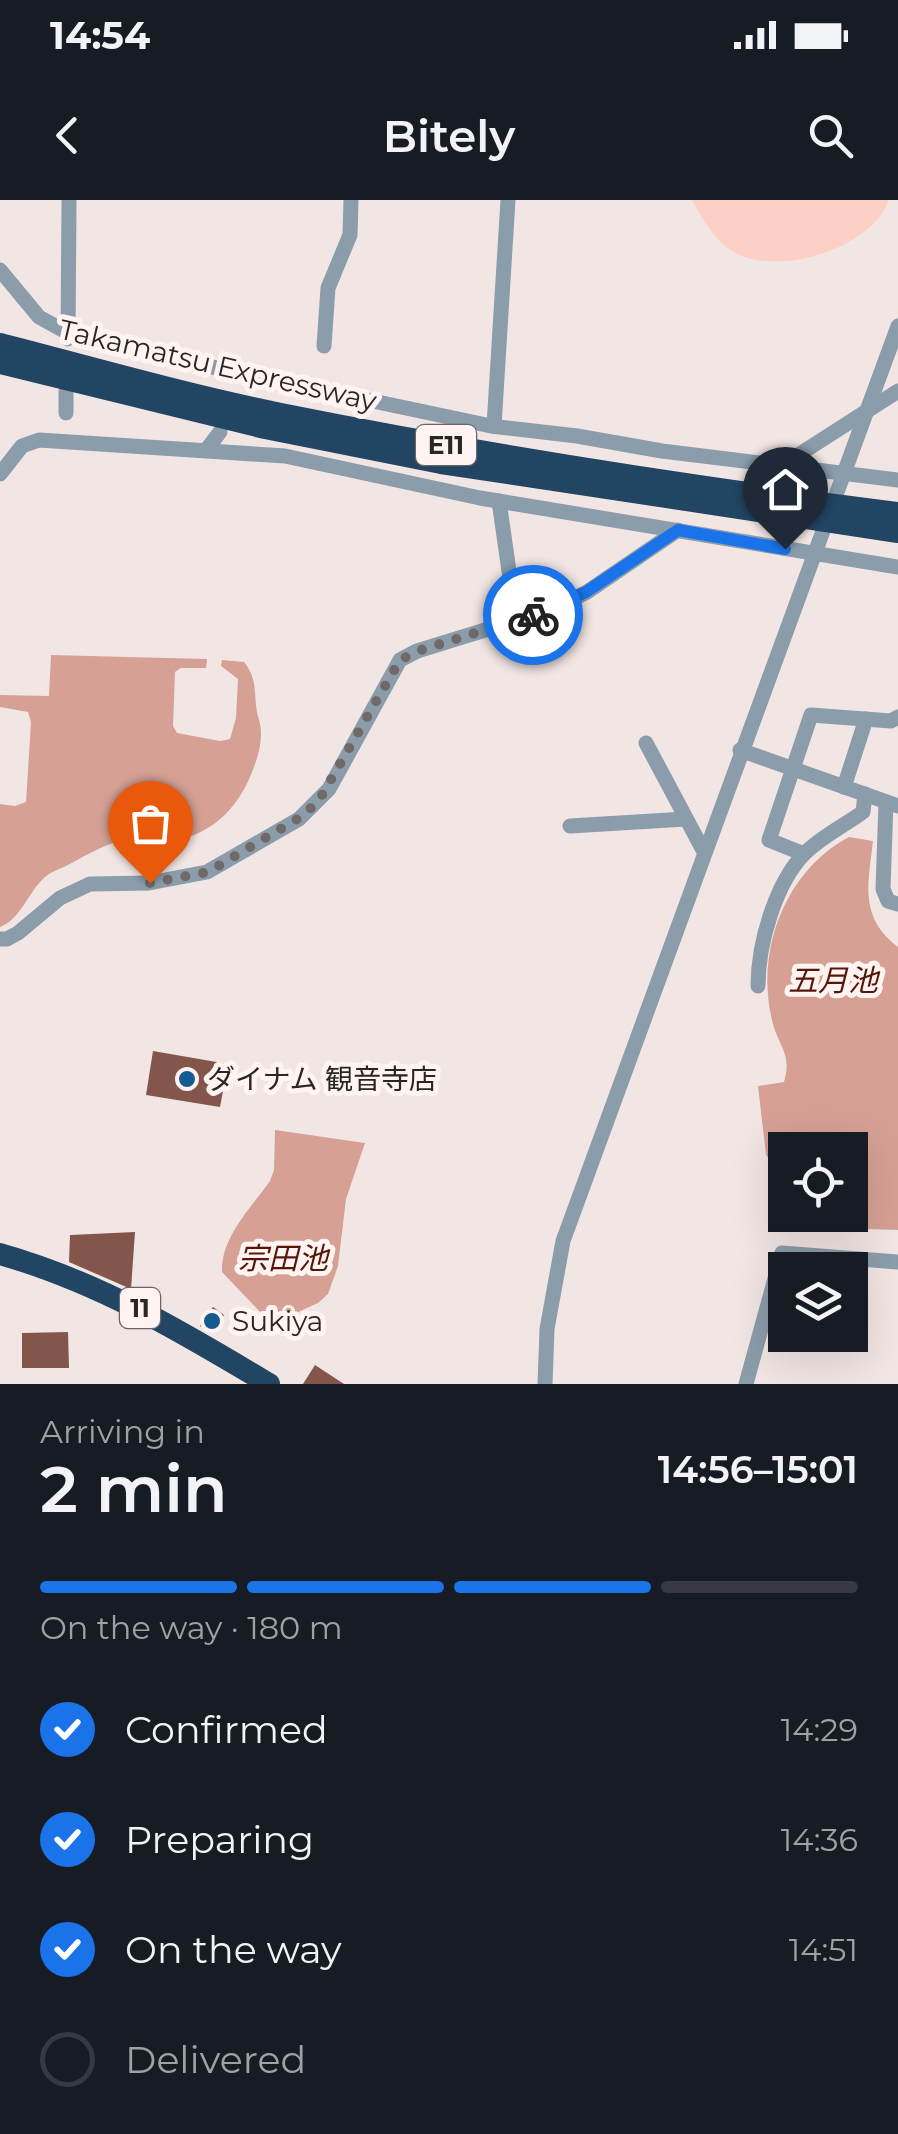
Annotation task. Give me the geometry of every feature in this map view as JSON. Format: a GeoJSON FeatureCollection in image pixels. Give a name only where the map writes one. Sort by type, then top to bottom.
{"type":"FeatureCollection","features":[{"type":"Feature","properties":{"kind":"highway","name":"Takamatsu Expressway"},"geometry":{"type":"LineString","coordinates":[[0,344],[262,410],[444,445],[624,476],[898,514]]}},
{"type":"Feature","properties":{"kind":"highway","name":"Takamatsu Expressway"},"geometry":{"type":"LineString","coordinates":[[0,363],[231,420],[423,460],[898,532]]}},
{"type":"Feature","properties":{"kind":"highway","name":"11"},"geometry":{"type":"LineString","coordinates":[[0,1254],[54,1271],[134,1305],[265,1383]]}},
{"type":"Feature","properties":{"kind":"street"},"geometry":{"type":"LineString","coordinates":[[324,346],[328,288],[350,234],[351,200]]}},
{"type":"Feature","properties":{"kind":"street"},"geometry":{"type":"LineString","coordinates":[[491,431],[508,200]]}},
{"type":"Feature","properties":{"kind":"street"},"geometry":{"type":"LineString","coordinates":[[68,338],[69,202]]}},
{"type":"Feature","properties":{"kind":"street"},"geometry":{"type":"LineString","coordinates":[[0,270],[39,317],[68,338],[491,431],[898,480]]}},
{"type":"Feature","properties":{"kind":"street"},"geometry":{"type":"LineString","coordinates":[[836,495],[898,326]]}},
{"type":"Feature","properties":{"kind":"street"},"geometry":{"type":"LineString","coordinates":[[251,394],[262,380]]}},
{"type":"Feature","properties":{"kind":"street"},"geometry":{"type":"LineString","coordinates":[[781,466],[898,390]]}},
{"type":"Feature","properties":{"kind":"street"},"geometry":{"type":"LineString","coordinates":[[66,391],[66,413]]}},
{"type":"Feature","properties":{"kind":"street"},"geometry":{"type":"LineString","coordinates":[[206,449],[220,432]]}},
{"type":"Feature","properties":{"kind":"street"},"geometry":{"type":"LineString","coordinates":[[0,474],[22,446],[39,440],[285,456],[480,498],[898,568]]}},
{"type":"Feature","properties":{"kind":"street"},"geometry":{"type":"LineString","coordinates":[[752,484],[760,464]]}},
{"type":"Feature","properties":{"kind":"street"},"geometry":{"type":"LineString","coordinates":[[480,498],[483,480]]}},
{"type":"Feature","properties":{"kind":"street"},"geometry":{"type":"LineString","coordinates":[[499,501],[516,620]]}},
{"type":"Feature","properties":{"kind":"street"},"geometry":{"type":"LineString","coordinates":[[729,539],[736,523]]}},
{"type":"Feature","properties":{"kind":"street"},"geometry":{"type":"LineString","coordinates":[[0,939],[18,933],[60,898],[90,884],[150,883],[208,872],[299,818],[328,789],[400,660],[553,609],[586,592],[678,530]]}},
{"type":"Feature","properties":{"kind":"street"},"geometry":{"type":"LineString","coordinates":[[545,1384],[547,1328],[563,1241],[823,531]]}},
{"type":"Feature","properties":{"kind":"street"},"geometry":{"type":"LineString","coordinates":[[804,854],[769,840],[812,715],[891,721],[898,717]]}},
{"type":"Feature","properties":{"kind":"street"},"geometry":{"type":"LineString","coordinates":[[844,787],[866,719]]}},
{"type":"Feature","properties":{"kind":"street"},"geometry":{"type":"LineString","coordinates":[[646,743],[704,850]]}},
{"type":"Feature","properties":{"kind":"street"},"geometry":{"type":"LineString","coordinates":[[740,750],[894,803],[883,889],[888,900],[898,904]]}},
{"type":"Feature","properties":{"kind":"street"},"geometry":{"type":"LineString","coordinates":[[758,986],[758,963],[783,888],[804,854],[863,812],[864,794]]}},
{"type":"Feature","properties":{"kind":"street"},"geometry":{"type":"LineString","coordinates":[[570,826],[686,819]]}},
{"type":"Feature","properties":{"kind":"street"},"geometry":{"type":"LineString","coordinates":[[746,1384],[782,1253],[898,1262]]}},
{"type":"Feature","properties":{"kind":"shaded area"},"geometry":{"type":"Polygon","coordinates":[[[692,200],[889,200],[879,218],[842,246],[794,260],[770,261],[747,258],[729,249],[712,233],[692,200]]]}},
{"type":"Feature","properties":{"kind":"water"},"geometry":{"type":"Polygon","coordinates":[[[51,655],[207,659],[206,668],[181,668],[175,672],[173,726],[177,733],[220,741],[230,739],[236,718],[238,679],[221,666],[222,660],[244,662],[254,683],[260,746],[239,798],[209,828],[182,839],[137,837],[100,848],[45,877],[14,918],[0,927],[0,804],[15,806],[26,802],[31,722],[28,712],[0,707],[0,695],[49,696],[51,655]]]}},
{"type":"Feature","properties":{"kind":"water","name":"五月池"},"geometry":{"type":"Polygon","coordinates":[[[849,837],[873,841],[868,886],[872,912],[877,924],[898,947],[898,1230],[868,1229],[868,1132],[768,1132],[768,1158],[766,1155],[758,1086],[784,1082],[787,1065],[768,997],[772,943],[791,893],[826,852],[849,837]]]}},
{"type":"Feature","properties":{"kind":"water","name":"宗田池"},"geometry":{"type":"Polygon","coordinates":[[[275,1130],[365,1143],[346,1199],[338,1266],[328,1294],[318,1303],[283,1319],[263,1315],[222,1272],[231,1235],[270,1181],[275,1130]]]}},
{"type":"Feature","properties":{"kind":"building","name":"ダイナム 観音寺店"},"geometry":{"type":"Polygon","coordinates":[[[153,1051],[228,1064],[220,1107],[146,1095],[153,1051]]]}},
{"type":"Feature","properties":{"kind":"building"},"geometry":{"type":"Polygon","coordinates":[[[135,1232],[131,1289],[69,1262],[70,1235],[135,1232]]]}},
{"type":"Feature","properties":{"kind":"building","name":"Sukiya"},"geometry":{"type":"Polygon","coordinates":[[[213,1307],[224,1315],[213,1333],[200,1326],[213,1307]]]}},
{"type":"Feature","properties":{"kind":"building"},"geometry":{"type":"Polygon","coordinates":[[[68,1332],[69,1368],[22,1368],[22,1333],[68,1332]]]}},
{"type":"Feature","properties":{"kind":"building"},"geometry":{"type":"Polygon","coordinates":[[[315,1365],[344,1384],[303,1384],[315,1365]]]}},
{"type":"Feature","properties":{"kind":"way so far"},"geometry":{"type":"LineString","coordinates":[[150,883],[208,872],[299,818],[318,802],[400,660],[533,615]]}},
{"type":"Feature","properties":{"kind":"place","name":"ダイナム 観音寺店"},"geometry":{"type":"Point","coordinates":[187,1079]}},
{"type":"Feature","properties":{"kind":"place","name":"Sukiya"},"geometry":{"type":"Point","coordinates":[212,1321]}},
{"type":"Feature","properties":{"kind":"route"},"geometry":{"type":"LineString","coordinates":[[533,615],[586,592],[678,530],[785,549]]}}]}
